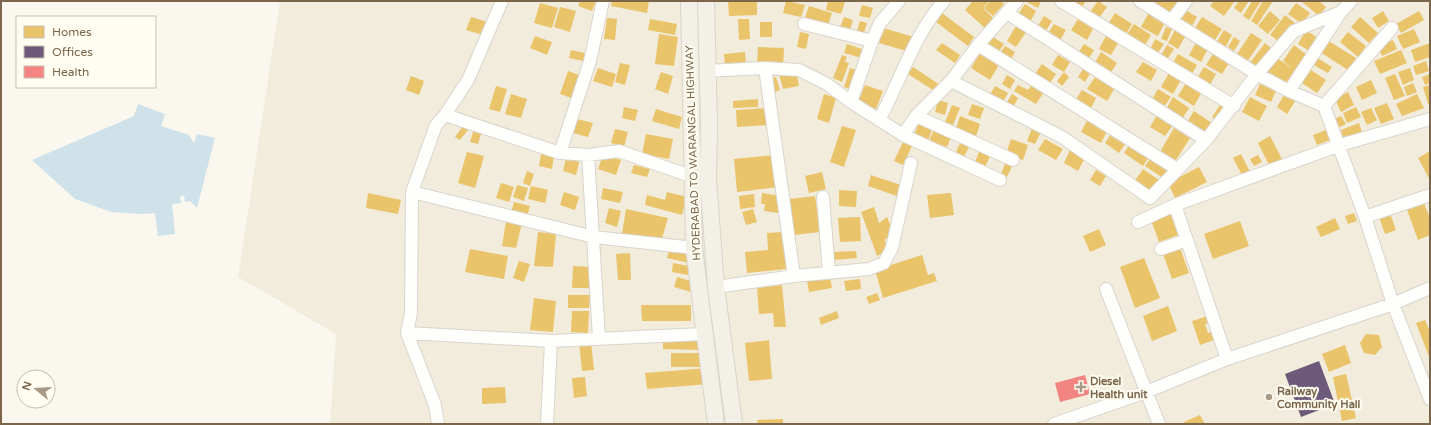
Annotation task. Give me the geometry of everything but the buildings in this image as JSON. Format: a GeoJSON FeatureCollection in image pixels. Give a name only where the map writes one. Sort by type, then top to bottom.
{"type":"FeatureCollection","features":[{"type":"Feature","properties":{"kind":"main road","name":"HYDERABAD TO WARANGAL HIGHWAY"},"geometry":{"type":"LineString","coordinates":[[689,1],[694,248],[716,424]]}},
{"type":"Feature","properties":{"kind":"main road"},"geometry":{"type":"LineString","coordinates":[[706,1],[708,71],[708,179],[716,288],[734,424]]}},
{"type":"Feature","properties":{"kind":"street"},"geometry":{"type":"LineString","coordinates":[[438,424],[435,405],[407,333],[411,312],[412,192],[436,126],[468,80],[502,1]]}},
{"type":"Feature","properties":{"kind":"street"},"geometry":{"type":"LineString","coordinates":[[560,153],[590,60],[603,1]]}},
{"type":"Feature","properties":{"kind":"street"},"geometry":{"type":"LineString","coordinates":[[850,102],[880,23],[898,1]]}},
{"type":"Feature","properties":{"kind":"street"},"geometry":{"type":"LineString","coordinates":[[879,120],[907,58],[929,19],[944,1]]}},
{"type":"Feature","properties":{"kind":"street"},"geometry":{"type":"LineString","coordinates":[[903,135],[916,116],[951,81],[978,45],[1017,1]]}},
{"type":"Feature","properties":{"kind":"street"},"geometry":{"type":"LineString","coordinates":[[1061,1],[1234,106]]}},
{"type":"Feature","properties":{"kind":"street"},"geometry":{"type":"LineString","coordinates":[[1140,1],[1257,74],[1289,91],[1324,106],[1340,145],[1393,304],[1425,372],[1430,399]]}},
{"type":"Feature","properties":{"kind":"street"},"geometry":{"type":"LineString","coordinates":[[1289,91],[1341,12],[1351,1]]}},
{"type":"Feature","properties":{"kind":"street"},"geometry":{"type":"LineString","coordinates":[[1172,20],[1182,2]]}},
{"type":"Feature","properties":{"kind":"street"},"geometry":{"type":"LineString","coordinates":[[951,81],[1062,137],[1150,198],[1206,140],[1234,106],[1257,74],[1294,31],[1341,12]]}},
{"type":"Feature","properties":{"kind":"street"},"geometry":{"type":"LineString","coordinates":[[1007,13],[1206,140]]}},
{"type":"Feature","properties":{"kind":"street"},"geometry":{"type":"LineString","coordinates":[[804,24],[872,41]]}},
{"type":"Feature","properties":{"kind":"street"},"geometry":{"type":"LineString","coordinates":[[1324,106],[1392,28]]}},
{"type":"Feature","properties":{"kind":"street"},"geometry":{"type":"LineString","coordinates":[[978,45],[1177,169]]}},
{"type":"Feature","properties":{"kind":"street"},"geometry":{"type":"LineString","coordinates":[[708,71],[765,68],[799,70],[827,84],[850,102],[903,135],[1000,180]]}},
{"type":"Feature","properties":{"kind":"street"},"geometry":{"type":"LineString","coordinates":[[765,68],[794,276]]}},
{"type":"Feature","properties":{"kind":"street"},"geometry":{"type":"LineString","coordinates":[[445,115],[560,153],[588,155],[619,151],[693,177]]}},
{"type":"Feature","properties":{"kind":"street"},"geometry":{"type":"LineString","coordinates":[[916,116],[1013,160]]}},
{"type":"Feature","properties":{"kind":"street"},"geometry":{"type":"LineString","coordinates":[[1138,222],[1175,205],[1340,145],[1430,119]]}},
{"type":"Feature","properties":{"kind":"street"},"geometry":{"type":"LineString","coordinates":[[588,155],[599,338]]}},
{"type":"Feature","properties":{"kind":"street"},"geometry":{"type":"LineString","coordinates":[[716,288],[794,276],[869,269],[884,263],[892,248],[911,163]]}},
{"type":"Feature","properties":{"kind":"street"},"geometry":{"type":"LineString","coordinates":[[412,192],[594,237],[694,248]]}},
{"type":"Feature","properties":{"kind":"street"},"geometry":{"type":"LineString","coordinates":[[1365,217],[1430,195]]}},
{"type":"Feature","properties":{"kind":"street"},"geometry":{"type":"LineString","coordinates":[[823,197],[829,273]]}},
{"type":"Feature","properties":{"kind":"street"},"geometry":{"type":"LineString","coordinates":[[1175,205],[1228,359]]}},
{"type":"Feature","properties":{"kind":"street"},"geometry":{"type":"LineString","coordinates":[[1161,249],[1187,240]]}},
{"type":"Feature","properties":{"kind":"street"},"geometry":{"type":"LineString","coordinates":[[1106,288],[1146,392],[1160,424]]}},
{"type":"Feature","properties":{"kind":"street"},"geometry":{"type":"LineString","coordinates":[[1058,423],[1146,392],[1228,359],[1393,304],[1430,288]]}},
{"type":"Feature","properties":{"kind":"street"},"geometry":{"type":"LineString","coordinates":[[407,333],[551,341],[704,334]]}},
{"type":"Feature","properties":{"kind":"street"},"geometry":{"type":"LineString","coordinates":[[547,424],[551,341]]}},
{"type":"Feature","properties":{"kind":"shaded area"},"geometry":{"type":"Polygon","coordinates":[[[280,1],[1430,1],[1430,424],[330,424],[336,334],[238,277],[280,1]]]}},
{"type":"Feature","properties":{"kind":"shaded area"},"geometry":{"type":"Polygon","coordinates":[[[138,104],[165,114],[161,126],[189,135],[194,143],[197,134],[215,138],[197,208],[190,201],[185,202],[184,196],[180,196],[181,203],[172,204],[175,234],[158,236],[155,213],[142,214],[111,212],[75,199],[32,160],[134,116],[138,104]]]}},
{"type":"Feature","properties":{"kind":"place","name":"Diesel Health unit"},"geometry":{"type":"Point","coordinates":[1081,387]}},
{"type":"Feature","properties":{"kind":"place","name":"Railway Community Hall"},"geometry":{"type":"Point","coordinates":[1269,397]}}]}
